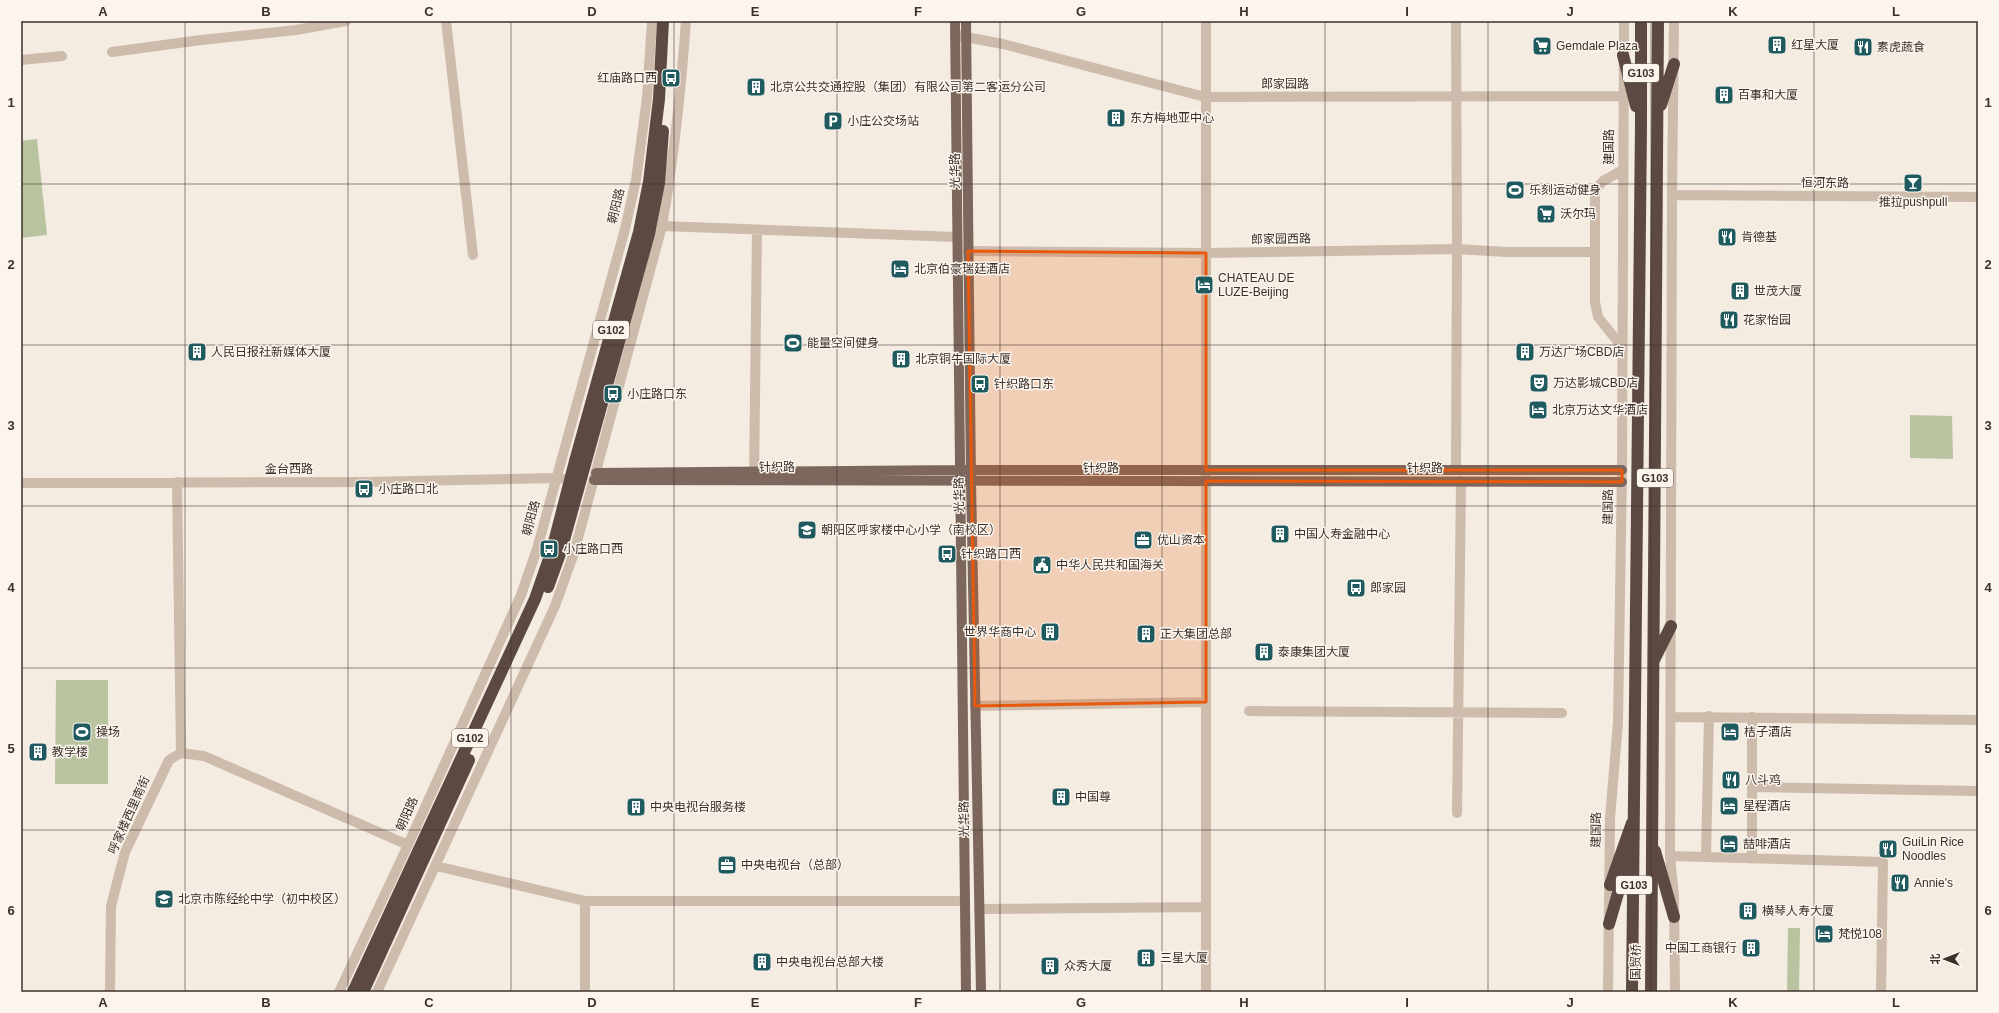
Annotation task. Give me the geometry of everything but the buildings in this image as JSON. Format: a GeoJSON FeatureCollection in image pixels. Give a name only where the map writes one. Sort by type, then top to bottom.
{"type":"FeatureCollection","features":[{"type":"Feature","properties":{"kind":"highway","name":"朝阳路"},"geometry":{"type":"LineString","coordinates":[[659,183],[659,99],[663,21]]}},
{"type":"Feature","properties":{"kind":"highway","name":"朝阳路"},"geometry":{"type":"LineString","coordinates":[[352,992],[535,599],[578,477],[649,234],[659,183],[671,21]]}},
{"type":"Feature","properties":{"kind":"highway","name":"G103"},"geometry":{"type":"LineString","coordinates":[[1635,837],[1641,125],[1640,21]]}},
{"type":"Feature","properties":{"kind":"highway","name":"G103"},"geometry":{"type":"LineString","coordinates":[[1651,839],[1658,21]]}},
{"type":"Feature","properties":{"kind":"highway"},"geometry":{"type":"LineString","coordinates":[[1623,55],[1641,125]]}},
{"type":"Feature","properties":{"kind":"highway"},"geometry":{"type":"LineString","coordinates":[[1657,118],[1674,64]]}},
{"type":"Feature","properties":{"kind":"highway","name":"朝阳路"},"geometry":{"type":"LineString","coordinates":[[363,992],[542,601],[561,551],[578,477]]}},
{"type":"Feature","properties":{"kind":"highway"},"geometry":{"type":"LineString","coordinates":[[1652,663],[1671,626]]}},
{"type":"Feature","properties":{"kind":"highway"},"geometry":{"type":"LineString","coordinates":[[1610,885],[1635,814]]}},
{"type":"Feature","properties":{"kind":"highway"},"geometry":{"type":"LineString","coordinates":[[1609,924],[1635,837]]}},
{"type":"Feature","properties":{"kind":"highway","name":"国贸桥"},"geometry":{"type":"LineString","coordinates":[[1632,992],[1635,837]]}},
{"type":"Feature","properties":{"kind":"highway"},"geometry":{"type":"LineString","coordinates":[[1651,839],[1674,917]]}},
{"type":"Feature","properties":{"kind":"highway","name":"国贸桥"},"geometry":{"type":"LineString","coordinates":[[1650,992],[1651,839]]}},
{"type":"Feature","properties":{"kind":"main road","name":"光华路"},"geometry":{"type":"LineString","coordinates":[[955,21],[966,992]]}},
{"type":"Feature","properties":{"kind":"main road","name":"光华路"},"geometry":{"type":"LineString","coordinates":[[966,21],[971,475],[980,992]]}},
{"type":"Feature","properties":{"kind":"main road","name":"针织路"},"geometry":{"type":"LineString","coordinates":[[595,477],[971,475],[1206,470],[1622,470]]}},
{"type":"Feature","properties":{"kind":"main road","name":"针织路"},"geometry":{"type":"LineString","coordinates":[[971,475],[1206,481],[1622,482]]}},
{"type":"Feature","properties":{"kind":"street"},"geometry":{"type":"LineString","coordinates":[[112,52],[201,40],[296,30],[346,21]]}},
{"type":"Feature","properties":{"kind":"street"},"geometry":{"type":"LineString","coordinates":[[446,21],[473,255]]}},
{"type":"Feature","properties":{"kind":"street","name":"朝阳路"},"geometry":{"type":"LineString","coordinates":[[339,992],[408,845],[521,595],[537,548],[636,180],[647,98],[652,21]]}},
{"type":"Feature","properties":{"kind":"street","name":"朝阳路"},"geometry":{"type":"LineString","coordinates":[[377,992],[555,606],[574,553],[662,226],[659,183],[680,100],[686,21]]}},
{"type":"Feature","properties":{"kind":"street"},"geometry":{"type":"LineString","coordinates":[[1206,21],[1206,992]]}},
{"type":"Feature","properties":{"kind":"street"},"geometry":{"type":"LineString","coordinates":[[1456,21],[1456,470]]}},
{"type":"Feature","properties":{"kind":"street","name":"建国路"},"geometry":{"type":"LineString","coordinates":[[1608,992],[1610,818],[1618,723],[1622,482],[1624,21]]}},
{"type":"Feature","properties":{"kind":"street"},"geometry":{"type":"LineString","coordinates":[[1674,21],[1670,856],[1673,878],[1675,992]]}},
{"type":"Feature","properties":{"kind":"street","name":"郎家园路"},"geometry":{"type":"LineString","coordinates":[[955,35],[966,36],[1205,97],[1623,96]]}},
{"type":"Feature","properties":{"kind":"street"},"geometry":{"type":"LineString","coordinates":[[21,60],[62,56]]}},
{"type":"Feature","properties":{"kind":"street"},"geometry":{"type":"LineString","coordinates":[[1622,347],[1598,317],[1595,302],[1595,190],[1603,181],[1623,170]]}},
{"type":"Feature","properties":{"kind":"street"},"geometry":{"type":"LineString","coordinates":[[636,180],[659,183]]}},
{"type":"Feature","properties":{"kind":"street","name":"恒河东路"},"geometry":{"type":"LineString","coordinates":[[1672,195],[1978,197]]}},
{"type":"Feature","properties":{"kind":"street"},"geometry":{"type":"LineString","coordinates":[[662,226],[957,237]]}},
{"type":"Feature","properties":{"kind":"street"},"geometry":{"type":"LineString","coordinates":[[754,476],[757,230]]}},
{"type":"Feature","properties":{"kind":"street","name":"郎家园西路"},"geometry":{"type":"LineString","coordinates":[[968,252],[1206,254],[1457,249],[1506,252],[1595,252]]}},
{"type":"Feature","properties":{"kind":"street","name":"金台西路"},"geometry":{"type":"LineString","coordinates":[[21,483],[356,482],[578,477]]}},
{"type":"Feature","properties":{"kind":"street","name":"针织路"},"geometry":{"type":"LineString","coordinates":[[578,477],[595,477]]}},
{"type":"Feature","properties":{"kind":"street"},"geometry":{"type":"LineString","coordinates":[[1457,813],[1461,481]]}},
{"type":"Feature","properties":{"kind":"street"},"geometry":{"type":"LineString","coordinates":[[177,482],[181,753],[204,756],[408,845]]}},
{"type":"Feature","properties":{"kind":"street"},"geometry":{"type":"LineString","coordinates":[[975,706],[1206,702]]}},
{"type":"Feature","properties":{"kind":"street"},"geometry":{"type":"LineString","coordinates":[[1249,711],[1562,714]]}},
{"type":"Feature","properties":{"kind":"street"},"geometry":{"type":"LineString","coordinates":[[1671,717],[1709,716],[1978,720]]}},
{"type":"Feature","properties":{"kind":"street"},"geometry":{"type":"LineString","coordinates":[[1706,857],[1709,716]]}},
{"type":"Feature","properties":{"kind":"street"},"geometry":{"type":"LineString","coordinates":[[1752,717],[1752,859]]}},
{"type":"Feature","properties":{"kind":"street","name":"呼家楼西里南街"},"geometry":{"type":"LineString","coordinates":[[110,992],[111,906],[125,852],[169,760],[181,753]]}},
{"type":"Feature","properties":{"kind":"street"},"geometry":{"type":"LineString","coordinates":[[1752,787],[1977,791]]}},
{"type":"Feature","properties":{"kind":"street"},"geometry":{"type":"LineString","coordinates":[[1670,856],[1883,862],[1881,992]]}},
{"type":"Feature","properties":{"kind":"street"},"geometry":{"type":"LineString","coordinates":[[436,866],[585,901],[965,900]]}},
{"type":"Feature","properties":{"kind":"street"},"geometry":{"type":"LineString","coordinates":[[585,901],[585,992]]}},
{"type":"Feature","properties":{"kind":"street"},"geometry":{"type":"LineString","coordinates":[[979,909],[1206,907]]}},
{"type":"Feature","properties":{"kind":"highlighted area"},"geometry":{"type":"Polygon","coordinates":[[[968,251],[1206,253],[1206,470],[1622,470],[1622,482],[1206,481],[1206,702],[975,706],[968,251]]]}},
{"type":"Feature","properties":{"kind":"green space"},"geometry":{"type":"Polygon","coordinates":[[[37,139],[47,235],[21,238],[21,141],[37,139]]]}},
{"type":"Feature","properties":{"kind":"green space"},"geometry":{"type":"Polygon","coordinates":[[[1910,415],[1952,416],[1953,459],[1910,458],[1910,415]]]}},
{"type":"Feature","properties":{"kind":"green space","name":"操场"},"geometry":{"type":"Polygon","coordinates":[[[56,680],[108,680],[108,784],[55,784],[56,680]]]}},
{"type":"Feature","properties":{"kind":"green space"},"geometry":{"type":"Polygon","coordinates":[[[1788,928],[1800,928],[1799,992],[1787,992],[1788,928]]]}},
{"type":"Feature","properties":{"kind":"place","name":"红星大厦"},"geometry":{"type":"Point","coordinates":[1777,45]}},
{"type":"Feature","properties":{"kind":"place","name":"Gemdale Plaza"},"geometry":{"type":"Point","coordinates":[1542,46]}},
{"type":"Feature","properties":{"kind":"place","name":"素虎蔬食"},"geometry":{"type":"Point","coordinates":[1863,47]}},
{"type":"Feature","properties":{"kind":"place","name":"红庙路口西"},"geometry":{"type":"Point","coordinates":[671,78]}},
{"type":"Feature","properties":{"kind":"place","name":"北京公共交通控股（集团）有限公司第二客运分公司"},"geometry":{"type":"Point","coordinates":[756,87]}},
{"type":"Feature","properties":{"kind":"place","name":"百事和大厦"},"geometry":{"type":"Point","coordinates":[1724,95]}},
{"type":"Feature","properties":{"kind":"place","name":"东方梅地亚中心"},"geometry":{"type":"Point","coordinates":[1116,118]}},
{"type":"Feature","properties":{"kind":"place","name":"小庄公交场站"},"geometry":{"type":"Point","coordinates":[833,121]}},
{"type":"Feature","properties":{"kind":"place","name":"推拉pushpull"},"geometry":{"type":"Point","coordinates":[1913,183]}},
{"type":"Feature","properties":{"kind":"place","name":"乐刻运动健身"},"geometry":{"type":"Point","coordinates":[1515,190]}},
{"type":"Feature","properties":{"kind":"place","name":"沃尔玛"},"geometry":{"type":"Point","coordinates":[1546,214]}},
{"type":"Feature","properties":{"kind":"place","name":"肯德基"},"geometry":{"type":"Point","coordinates":[1727,237]}},
{"type":"Feature","properties":{"kind":"place","name":"北京伯豪瑞廷酒店"},"geometry":{"type":"Point","coordinates":[900,269]}},
{"type":"Feature","properties":{"kind":"place","name":"CHATEAU DE LUZE-Beijing"},"geometry":{"type":"Point","coordinates":[1204,285]}},
{"type":"Feature","properties":{"kind":"place","name":"世茂大厦"},"geometry":{"type":"Point","coordinates":[1740,291]}},
{"type":"Feature","properties":{"kind":"place","name":"花家怡园"},"geometry":{"type":"Point","coordinates":[1729,320]}},
{"type":"Feature","properties":{"kind":"place","name":"能量空间健身"},"geometry":{"type":"Point","coordinates":[793,343]}},
{"type":"Feature","properties":{"kind":"place","name":"人民日报社新媒体大厦"},"geometry":{"type":"Point","coordinates":[197,352]}},
{"type":"Feature","properties":{"kind":"place","name":"万达广场CBD店"},"geometry":{"type":"Point","coordinates":[1525,352]}},
{"type":"Feature","properties":{"kind":"place","name":"北京铜牛国际大厦"},"geometry":{"type":"Point","coordinates":[901,359]}},
{"type":"Feature","properties":{"kind":"place","name":"万达影城CBD店"},"geometry":{"type":"Point","coordinates":[1539,383]}},
{"type":"Feature","properties":{"kind":"place","name":"针织路口东"},"geometry":{"type":"Point","coordinates":[980,384]}},
{"type":"Feature","properties":{"kind":"place","name":"小庄路口东"},"geometry":{"type":"Point","coordinates":[613,394]}},
{"type":"Feature","properties":{"kind":"place","name":"北京万达文华酒店"},"geometry":{"type":"Point","coordinates":[1538,410]}},
{"type":"Feature","properties":{"kind":"place","name":"小庄路口北"},"geometry":{"type":"Point","coordinates":[364,489]}},
{"type":"Feature","properties":{"kind":"place","name":"朝阳区呼家楼中心小学（南校区）"},"geometry":{"type":"Point","coordinates":[807,530]}},
{"type":"Feature","properties":{"kind":"place","name":"中国人寿金融中心"},"geometry":{"type":"Point","coordinates":[1280,534]}},
{"type":"Feature","properties":{"kind":"place","name":"优山资本"},"geometry":{"type":"Point","coordinates":[1143,540]}},
{"type":"Feature","properties":{"kind":"place","name":"小庄路口西"},"geometry":{"type":"Point","coordinates":[549,549]}},
{"type":"Feature","properties":{"kind":"place","name":"针织路口西"},"geometry":{"type":"Point","coordinates":[947,554]}},
{"type":"Feature","properties":{"kind":"place","name":"中华人民共和国海关"},"geometry":{"type":"Point","coordinates":[1042,565]}},
{"type":"Feature","properties":{"kind":"place","name":"郎家园"},"geometry":{"type":"Point","coordinates":[1356,588]}},
{"type":"Feature","properties":{"kind":"place","name":"世界华商中心"},"geometry":{"type":"Point","coordinates":[1050,632]}},
{"type":"Feature","properties":{"kind":"place","name":"正大集团总部"},"geometry":{"type":"Point","coordinates":[1146,634]}},
{"type":"Feature","properties":{"kind":"place","name":"泰康集团大厦"},"geometry":{"type":"Point","coordinates":[1264,652]}},
{"type":"Feature","properties":{"kind":"place","name":"操场"},"geometry":{"type":"Point","coordinates":[82,732]}},
{"type":"Feature","properties":{"kind":"place","name":"桔子酒店"},"geometry":{"type":"Point","coordinates":[1730,732]}},
{"type":"Feature","properties":{"kind":"place","name":"教学楼"},"geometry":{"type":"Point","coordinates":[38,752]}},
{"type":"Feature","properties":{"kind":"place","name":"八斗鸡"},"geometry":{"type":"Point","coordinates":[1731,780]}},
{"type":"Feature","properties":{"kind":"place","name":"中国尊"},"geometry":{"type":"Point","coordinates":[1061,797]}},
{"type":"Feature","properties":{"kind":"place","name":"星程酒店"},"geometry":{"type":"Point","coordinates":[1729,806]}},
{"type":"Feature","properties":{"kind":"place","name":"中央电视台服务楼"},"geometry":{"type":"Point","coordinates":[636,807]}},
{"type":"Feature","properties":{"kind":"place","name":"喆啡酒店"},"geometry":{"type":"Point","coordinates":[1729,844]}},
{"type":"Feature","properties":{"kind":"place","name":"GuiLin Rice Noodles"},"geometry":{"type":"Point","coordinates":[1888,849]}},
{"type":"Feature","properties":{"kind":"place","name":"中央电视台（总部）"},"geometry":{"type":"Point","coordinates":[727,865]}},
{"type":"Feature","properties":{"kind":"place","name":"Annie's"},"geometry":{"type":"Point","coordinates":[1900,883]}},
{"type":"Feature","properties":{"kind":"place","name":"北京市陈经纶中学（初中校区）"},"geometry":{"type":"Point","coordinates":[164,899]}},
{"type":"Feature","properties":{"kind":"place","name":"横琴人寿大厦"},"geometry":{"type":"Point","coordinates":[1748,911]}},
{"type":"Feature","properties":{"kind":"place","name":"梵悦108"},"geometry":{"type":"Point","coordinates":[1824,934]}},
{"type":"Feature","properties":{"kind":"place","name":"中国工商银行"},"geometry":{"type":"Point","coordinates":[1751,948]}},
{"type":"Feature","properties":{"kind":"place","name":"三星大厦"},"geometry":{"type":"Point","coordinates":[1146,958]}},
{"type":"Feature","properties":{"kind":"place","name":"中央电视台总部大楼"},"geometry":{"type":"Point","coordinates":[762,962]}},
{"type":"Feature","properties":{"kind":"place","name":"众秀大厦"},"geometry":{"type":"Point","coordinates":[1050,966]}}]}
